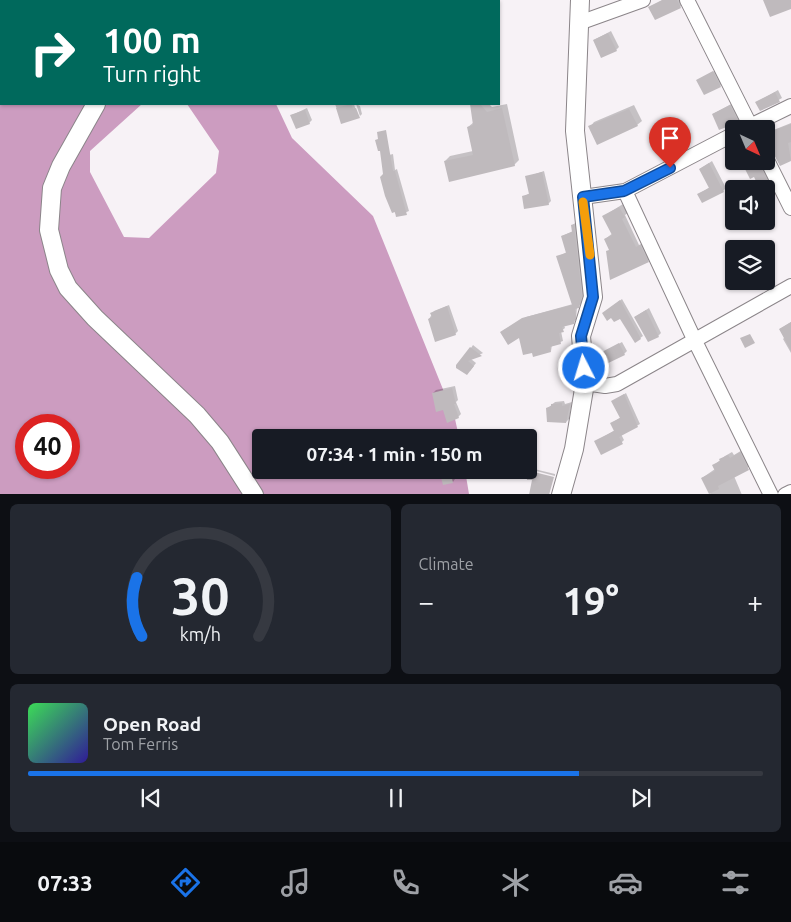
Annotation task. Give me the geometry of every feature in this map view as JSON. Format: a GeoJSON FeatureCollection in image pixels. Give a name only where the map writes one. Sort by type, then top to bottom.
{"type":"FeatureCollection","features":[{"type":"Feature","properties":{"kind":"street"},"geometry":{"type":"LineString","coordinates":[[561,494],[574,449],[585,383],[581,336],[593,297],[575,131],[580,0]]}},
{"type":"Feature","properties":{"kind":"street"},"geometry":{"type":"LineString","coordinates":[[579,23],[643,0]]}},
{"type":"Feature","properties":{"kind":"street"},"geometry":{"type":"LineString","coordinates":[[687,0],[745,120]]}},
{"type":"Feature","properties":{"kind":"street"},"geometry":{"type":"LineString","coordinates":[[95,105],[61,166],[52,188],[49,230],[59,270],[68,288],[88,311],[197,415],[220,442],[254,494]]}},
{"type":"Feature","properties":{"kind":"street"},"geometry":{"type":"LineString","coordinates":[[764,120],[791,106]]}},
{"type":"Feature","properties":{"kind":"street"},"geometry":{"type":"LineString","coordinates":[[583,197],[624,191],[725,139]]}},
{"type":"Feature","properties":{"kind":"street"},"geometry":{"type":"LineString","coordinates":[[772,170],[791,208]]}},
{"type":"Feature","properties":{"kind":"street"},"geometry":{"type":"LineString","coordinates":[[624,191],[694,339],[771,494]]}},
{"type":"Feature","properties":{"kind":"street"},"geometry":{"type":"LineString","coordinates":[[585,383],[605,386],[616,384],[791,286]]}},
{"type":"Feature","properties":{"kind":"street"},"geometry":{"type":"LineString","coordinates":[[785,494],[791,492]]}},
{"type":"Feature","properties":{"kind":"shaded area"},"geometry":{"type":"Polygon","coordinates":[[[0,105],[141,105],[90,151],[90,172],[124,237],[149,238],[216,173],[219,151],[188,105],[276,105],[292,138],[373,216],[455,419],[457,429],[252,429],[252,479],[466,479],[469,494],[0,494],[0,105]]]}},
{"type":"Feature","properties":{"kind":"building"},"geometry":{"type":"Polygon","coordinates":[[[662,0],[677,0],[681,8],[655,20],[648,7],[662,0]]]}},
{"type":"Feature","properties":{"kind":"building"},"geometry":{"type":"Polygon","coordinates":[[[763,0],[791,0],[791,9],[770,17],[763,0]]]}},
{"type":"Feature","properties":{"kind":"building"},"geometry":{"type":"Polygon","coordinates":[[[608,33],[617,51],[601,58],[593,40],[608,33]]]}},
{"type":"Feature","properties":{"kind":"building"},"geometry":{"type":"Polygon","coordinates":[[[713,71],[721,87],[704,95],[696,80],[713,71]]]}},
{"type":"Feature","properties":{"kind":"building"},"geometry":{"type":"Polygon","coordinates":[[[775,92],[780,102],[760,111],[755,102],[775,92]]]}},
{"type":"Feature","properties":{"kind":"building"},"geometry":{"type":"Polygon","coordinates":[[[351,105],[353,109],[356,108],[360,118],[341,124],[336,108],[351,105]]]}},
{"type":"Feature","properties":{"kind":"building"},"geometry":{"type":"Polygon","coordinates":[[[470,105],[481,105],[487,112],[502,108],[515,166],[449,182],[444,161],[473,155],[467,127],[473,125],[470,105]]]}},
{"type":"Feature","properties":{"kind":"building"},"geometry":{"type":"Polygon","coordinates":[[[730,105],[738,120],[725,120],[725,128],[719,130],[712,114],[730,105]]]}},
{"type":"Feature","properties":{"kind":"building"},"geometry":{"type":"Polygon","coordinates":[[[629,109],[638,126],[597,145],[588,126],[629,109]]]}},
{"type":"Feature","properties":{"kind":"building"},"geometry":{"type":"Polygon","coordinates":[[[305,110],[310,124],[296,129],[290,115],[305,110]]]}},
{"type":"Feature","properties":{"kind":"building"},"geometry":{"type":"Polygon","coordinates":[[[791,124],[791,142],[788,143],[791,161],[780,166],[775,156],[775,130],[791,124]]]}},
{"type":"Feature","properties":{"kind":"building"},"geometry":{"type":"Polygon","coordinates":[[[386,130],[393,171],[395,171],[407,215],[396,217],[395,212],[392,213],[385,196],[380,177],[383,174],[380,151],[378,151],[375,140],[378,139],[377,132],[386,130]]]}},
{"type":"Feature","properties":{"kind":"building"},"geometry":{"type":"Polygon","coordinates":[[[709,163],[724,192],[702,203],[697,194],[709,188],[699,169],[709,163]]]}},
{"type":"Feature","properties":{"kind":"building"},"geometry":{"type":"Polygon","coordinates":[[[746,170],[762,170],[768,180],[756,180],[754,177],[750,179],[746,170]]]}},
{"type":"Feature","properties":{"kind":"building"},"geometry":{"type":"Polygon","coordinates":[[[542,172],[549,205],[524,209],[522,196],[529,194],[525,176],[542,172]]]}},
{"type":"Feature","properties":{"kind":"building"},"geometry":{"type":"Polygon","coordinates":[[[619,207],[625,217],[622,219],[636,247],[640,245],[649,262],[610,280],[606,251],[609,250],[604,239],[612,235],[602,216],[619,207]]]}},
{"type":"Feature","properties":{"kind":"building"},"geometry":{"type":"Polygon","coordinates":[[[574,224],[582,296],[579,308],[575,309],[574,324],[562,327],[564,332],[559,333],[561,344],[550,347],[551,352],[533,357],[532,353],[523,355],[519,338],[508,345],[500,332],[522,318],[572,305],[556,256],[566,253],[561,236],[572,232],[571,225],[574,224]]]}},
{"type":"Feature","properties":{"kind":"building"},"geometry":{"type":"Polygon","coordinates":[[[620,300],[641,339],[635,343],[620,319],[614,322],[611,318],[607,321],[602,313],[620,300]]]}},
{"type":"Feature","properties":{"kind":"building"},"geometry":{"type":"Polygon","coordinates":[[[447,306],[456,335],[435,342],[428,319],[432,317],[430,313],[447,306]]]}},
{"type":"Feature","properties":{"kind":"building"},"geometry":{"type":"Polygon","coordinates":[[[646,310],[659,337],[648,342],[634,317],[646,310]]]}},
{"type":"Feature","properties":{"kind":"building"},"geometry":{"type":"Polygon","coordinates":[[[791,322],[791,351],[779,329],[791,322]]]}},
{"type":"Feature","properties":{"kind":"building"},"geometry":{"type":"Polygon","coordinates":[[[750,334],[755,343],[745,348],[740,338],[750,334]]]}},
{"type":"Feature","properties":{"kind":"building"},"geometry":{"type":"Polygon","coordinates":[[[619,343],[625,355],[602,366],[596,355],[619,343]]]}},
{"type":"Feature","properties":{"kind":"building"},"geometry":{"type":"Polygon","coordinates":[[[470,347],[482,356],[468,361],[474,366],[467,375],[456,368],[456,365],[470,347]]]}},
{"type":"Feature","properties":{"kind":"building"},"geometry":{"type":"Polygon","coordinates":[[[452,388],[456,404],[454,404],[459,418],[447,423],[443,410],[436,412],[432,393],[452,388]]]}},
{"type":"Feature","properties":{"kind":"building"},"geometry":{"type":"Polygon","coordinates":[[[624,394],[638,427],[619,437],[623,444],[601,455],[594,441],[614,431],[610,423],[620,418],[611,401],[624,394]]]}},
{"type":"Feature","properties":{"kind":"building"},"geometry":{"type":"Polygon","coordinates":[[[562,403],[562,406],[570,404],[566,423],[547,422],[546,408],[551,406],[551,404],[562,403]]]}},
{"type":"Feature","properties":{"kind":"building"},"geometry":{"type":"Polygon","coordinates":[[[740,452],[749,470],[718,486],[719,489],[709,494],[701,478],[715,471],[712,465],[720,461],[719,459],[728,455],[730,458],[740,452]]]}},
{"type":"Feature","properties":{"kind":"building"},"geometry":{"type":"Polygon","coordinates":[[[537,473],[554,477],[549,494],[529,494],[532,480],[527,479],[537,479],[537,473]]]}},
{"type":"Feature","properties":{"kind":"building"},"geometry":{"type":"Polygon","coordinates":[[[441,479],[452,479],[453,483],[443,485],[441,479]]]}},
{"type":"Feature","properties":{"kind":"slow traffic"},"geometry":{"type":"LineString","coordinates":[[583,202],[590,255]]}},
{"type":"Feature","properties":{"kind":"route"},"geometry":{"type":"LineString","coordinates":[[584,368],[581,336],[593,297],[592,271],[583,197],[624,191],[670,168]]}}]}
